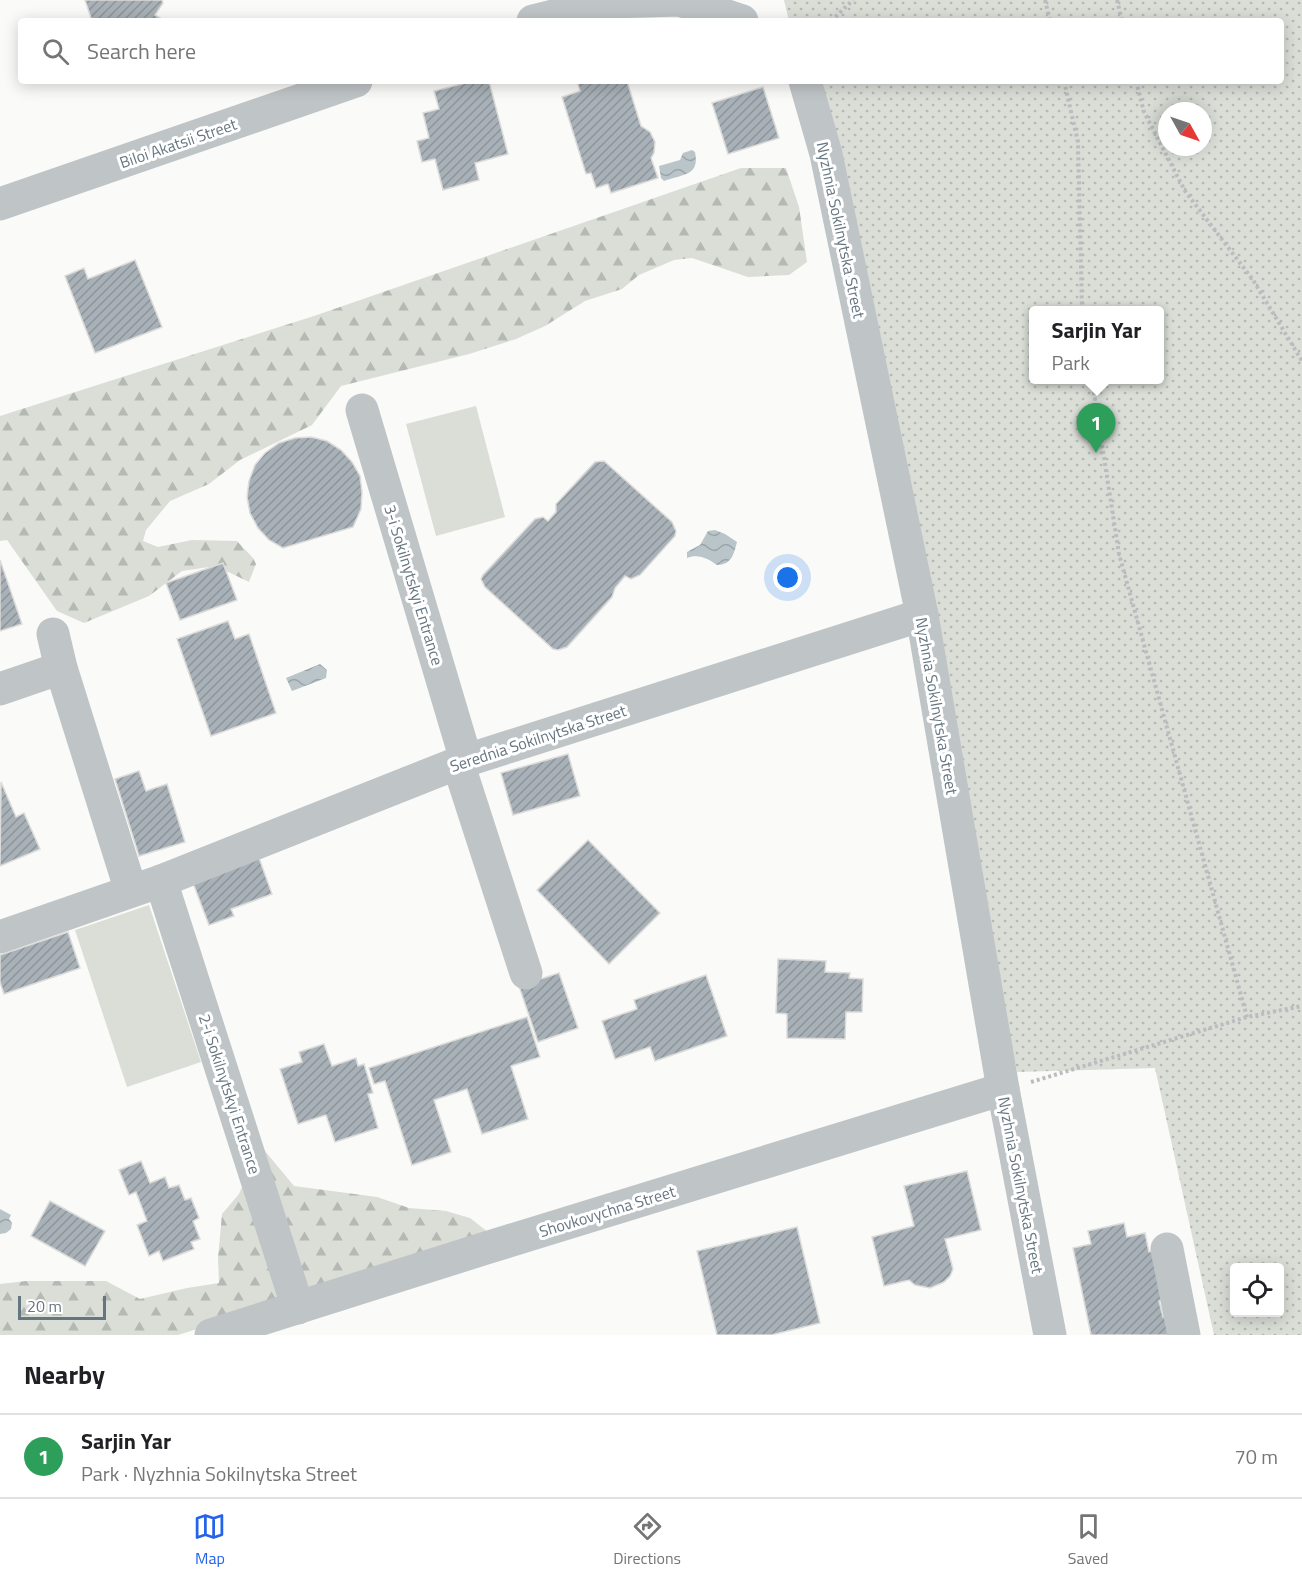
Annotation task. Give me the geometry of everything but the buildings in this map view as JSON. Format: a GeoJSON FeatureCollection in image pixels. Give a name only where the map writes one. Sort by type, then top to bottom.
{"type":"FeatureCollection","features":[{"type":"Feature","properties":{"kind":"street"},"geometry":{"type":"LineString","coordinates":[[545,18],[610,2],[680,0],[733,18]]}},
{"type":"Feature","properties":{"kind":"street","name":"Biloi Akatsii Street"},"geometry":{"type":"LineString","coordinates":[[0,204],[347,84]]}},
{"type":"Feature","properties":{"kind":"street","name":"Nyzhnia Sokilnytska Street"},"geometry":{"type":"LineString","coordinates":[[807,84],[826,154],[922,615],[1003,1089],[1050,1335]]}},
{"type":"Feature","properties":{"kind":"street","name":"3-i Sokilnytskyi Entrance"},"geometry":{"type":"LineString","coordinates":[[363,410],[462,762],[526,973]]}},
{"type":"Feature","properties":{"kind":"street","name":"Serednia Sokilnytska Street"},"geometry":{"type":"LineString","coordinates":[[0,937],[146,886],[462,762],[922,615]]}},
{"type":"Feature","properties":{"kind":"street","name":"2-i Sokilnytskyi Entrance"},"geometry":{"type":"LineString","coordinates":[[53,634],[61,668],[146,886],[298,1308]]}},
{"type":"Feature","properties":{"kind":"street"},"geometry":{"type":"LineString","coordinates":[[0,689],[61,668]]}},
{"type":"Feature","properties":{"kind":"street","name":"Shovkovychna Street"},"geometry":{"type":"LineString","coordinates":[[212,1335],[1003,1089]]}},
{"type":"Feature","properties":{"kind":"street"},"geometry":{"type":"LineString","coordinates":[[1167,1249],[1184,1335]]}},
{"type":"Feature","properties":{"kind":"path"},"geometry":{"type":"LineString","coordinates":[[834,18],[853,0]]}},
{"type":"Feature","properties":{"kind":"path"},"geometry":{"type":"LineString","coordinates":[[1045,0],[1049,18]]}},
{"type":"Feature","properties":{"kind":"path"},"geometry":{"type":"LineString","coordinates":[[1117,0],[1121,18]]}},
{"type":"Feature","properties":{"kind":"path"},"geometry":{"type":"LineString","coordinates":[[1065,84],[1078,142],[1082,306]]}},
{"type":"Feature","properties":{"kind":"path"},"geometry":{"type":"LineString","coordinates":[[1137,84],[1144,112],[1185,191],[1253,280],[1302,361]]}},
{"type":"Feature","properties":{"kind":"path"},"geometry":{"type":"LineString","coordinates":[[1093,384],[1119,554],[1247,1017]]}},
{"type":"Feature","properties":{"kind":"path"},"geometry":{"type":"LineString","coordinates":[[1003,1089],[1068,1072],[1247,1017],[1302,1006]]}},
{"type":"Feature","properties":{"kind":"green space"},"geometry":{"type":"Polygon","coordinates":[[[784,0],[1302,0],[1302,1335],[1214,1335],[1155,1068],[1017,1072],[804,84],[1284,84],[1284,18],[788,18],[784,0]]]}},
{"type":"Feature","properties":{"kind":"green space"},"geometry":{"type":"Polygon","coordinates":[[[741,168],[786,168],[799,207],[807,262],[789,275],[748,277],[692,258],[674,260],[639,275],[622,289],[585,301],[545,326],[516,339],[469,354],[341,386],[312,425],[240,460],[209,484],[170,501],[146,530],[143,541],[158,547],[192,540],[237,541],[256,564],[249,582],[216,566],[182,571],[149,596],[84,623],[57,611],[7,540],[0,541],[0,416],[314,316],[741,168]]]}},
{"type":"Feature","properties":{"kind":"green space"},"geometry":{"type":"Polygon","coordinates":[[[476,406],[505,517],[436,536],[406,424],[476,406]]]}},
{"type":"Feature","properties":{"kind":"green space"},"geometry":{"type":"Polygon","coordinates":[[[149,905],[201,1062],[127,1087],[75,930],[149,905]]]}},
{"type":"Feature","properties":{"kind":"green space"},"geometry":{"type":"Polygon","coordinates":[[[260,1145],[294,1186],[377,1197],[409,1208],[446,1211],[470,1218],[493,1236],[178,1335],[0,1335],[0,1284],[26,1281],[106,1281],[140,1299],[219,1283],[218,1258],[222,1214],[239,1194],[260,1145]]]}},
{"type":"Feature","properties":{"kind":"water"},"geometry":{"type":"Polygon","coordinates":[[[692,150],[695,152],[696,160],[692,170],[664,181],[661,178],[659,166],[680,160],[683,153],[692,150]]]}},
{"type":"Feature","properties":{"kind":"water"},"geometry":{"type":"Polygon","coordinates":[[[715,530],[737,542],[729,561],[717,565],[699,556],[687,558],[687,552],[700,545],[708,531],[715,530]]]}},
{"type":"Feature","properties":{"kind":"water"},"geometry":{"type":"Polygon","coordinates":[[[320,664],[327,670],[326,678],[292,691],[286,678],[320,664]]]}},
{"type":"Feature","properties":{"kind":"water"},"geometry":{"type":"Polygon","coordinates":[[[0,1209],[11,1215],[9,1219],[12,1223],[11,1229],[0,1234],[0,1209]]]}},
{"type":"Feature","properties":{"kind":"place","name":"Sarjin Yar"},"geometry":{"type":"Point","coordinates":[1096,453]}}]}
